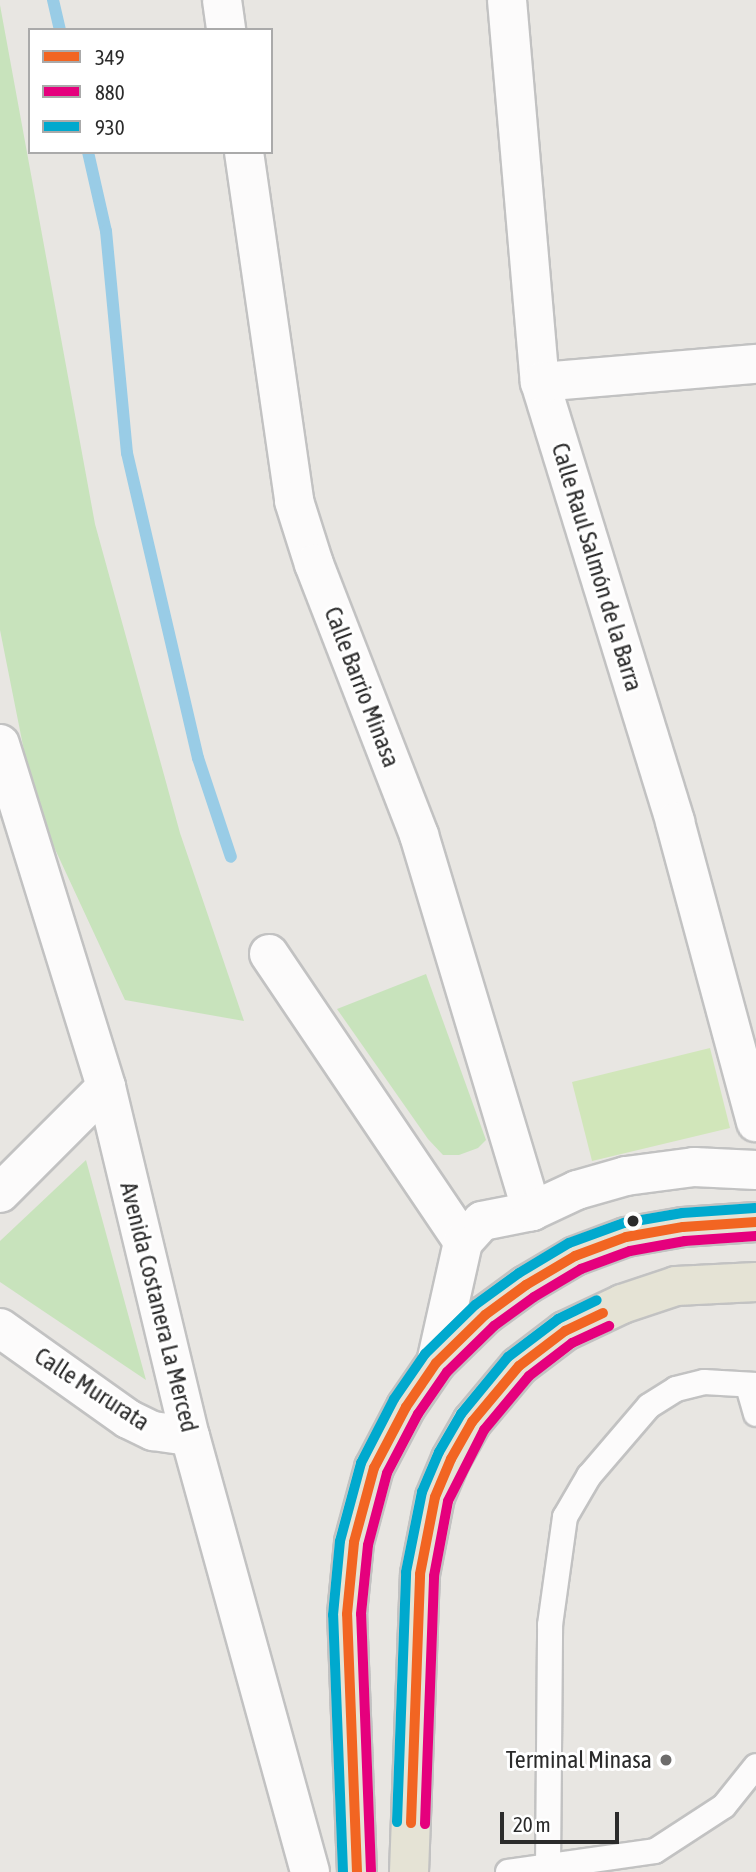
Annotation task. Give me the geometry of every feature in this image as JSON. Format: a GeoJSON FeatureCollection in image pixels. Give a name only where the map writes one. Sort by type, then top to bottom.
{"type":"FeatureCollection","features":[{"type":"Feature","properties":{"kind":"main road"},"geometry":{"type":"LineString","coordinates":[[357,1872],[347,1614],[354,1542],[374,1468],[406,1407],[436,1363],[485,1315],[526,1284],[575,1256],[626,1237],[683,1227],[756,1222]]}},
{"type":"Feature","properties":{"kind":"main road"},"geometry":{"type":"LineString","coordinates":[[409,1872],[420,1574],[435,1497],[467,1432],[519,1366],[565,1331],[622,1304],[676,1286],[756,1282]]}},
{"type":"Feature","properties":{"kind":"main road"},"geometry":{"type":"LineString","coordinates":[[356,1814],[382,1860],[396,1872]]}},
{"type":"Feature","properties":{"kind":"street"},"geometry":{"type":"LineString","coordinates":[[222,0],[226,28]]}},
{"type":"Feature","properties":{"kind":"street","name":"Calle Raul Salmón de la Barra"},"geometry":{"type":"LineString","coordinates":[[507,0],[540,382],[675,822],[756,1122]]}},
{"type":"Feature","properties":{"kind":"street","name":"Calle Barrio Minasa"},"geometry":{"type":"LineString","coordinates":[[244,154],[294,501],[314,564],[419,835],[532,1211]]}},
{"type":"Feature","properties":{"kind":"street"},"geometry":{"type":"LineString","coordinates":[[540,382],[756,364]]}},
{"type":"Feature","properties":{"kind":"street","name":"Avenida Costanera La Merced"},"geometry":{"type":"LineString","coordinates":[[0,744],[106,1087],[190,1436],[310,1872]]}},
{"type":"Feature","properties":{"kind":"street"},"geometry":{"type":"LineString","coordinates":[[269,954],[463,1242]]}},
{"type":"Feature","properties":{"kind":"street"},"geometry":{"type":"LineString","coordinates":[[0,1193],[106,1087]]}},
{"type":"Feature","properties":{"kind":"street"},"geometry":{"type":"LineString","coordinates":[[436,1363],[463,1242],[482,1221],[532,1211],[577,1191],[626,1177],[694,1167],[756,1170]]}},
{"type":"Feature","properties":{"kind":"street","name":"Calle Mururata"},"geometry":{"type":"LineString","coordinates":[[0,1328],[128,1419],[153,1431],[190,1436]]}},
{"type":"Feature","properties":{"kind":"lane"},"geometry":{"type":"LineString","coordinates":[[548,1867],[550,1625],[565,1517],[589,1476],[649,1406],[676,1389],[704,1382],[752,1386],[756,1414]]}},
{"type":"Feature","properties":{"kind":"lane"},"geometry":{"type":"LineString","coordinates":[[508,1872],[655,1851],[724,1806],[756,1766]]}},
{"type":"Feature","properties":{"kind":"green space"},"geometry":{"type":"Polygon","coordinates":[[[0,5],[95,524],[180,833],[244,1021],[125,1000],[35,806],[0,630],[0,5]]]}},
{"type":"Feature","properties":{"kind":"green space"},"geometry":{"type":"Polygon","coordinates":[[[426,974],[486,1140],[478,1148],[459,1155],[443,1155],[428,1139],[337,1009],[426,974]]]}},
{"type":"Feature","properties":{"kind":"green space"},"geometry":{"type":"Polygon","coordinates":[[[710,1048],[730,1128],[592,1161],[572,1082],[710,1048]]]}},
{"type":"Feature","properties":{"kind":"green space"},"geometry":{"type":"Polygon","coordinates":[[[86,1160],[146,1380],[0,1282],[0,1241],[86,1160]]]}},
{"type":"Feature","properties":{"kind":"waterway"},"geometry":{"type":"LineString","coordinates":[[53,0],[60,28]]}},
{"type":"Feature","properties":{"kind":"waterway"},"geometry":{"type":"LineString","coordinates":[[88,154],[106,231],[127,453],[198,758],[231,857]]}},
{"type":"Feature","properties":{"kind":"transit line","name":"930"},"geometry":{"type":"LineString","coordinates":[[343,1872],[333,1615],[340,1541],[361,1463],[394,1399],[425,1354],[475,1305],[519,1273],[569,1243],[624,1223],[682,1213],[755,1208]]}},
{"type":"Feature","properties":{"kind":"transit line","name":"349"},"geometry":{"type":"LineString","coordinates":[[357,1872],[347,1614],[354,1542],[374,1468],[406,1407],[436,1363],[485,1315],[526,1285],[575,1256],[626,1237],[683,1227],[756,1222]]}},
{"type":"Feature","properties":{"kind":"transit line","name":"880"},"geometry":{"type":"LineString","coordinates":[[371,1871],[361,1614],[368,1545],[387,1473],[418,1414],[447,1372],[494,1326],[534,1297],[581,1269],[630,1251],[685,1241],[756,1236]]}},
{"type":"Feature","properties":{"kind":"transit line","name":"930"},"geometry":{"type":"LineString","coordinates":[[397,1822],[406,1572],[422,1492],[439,1452],[461,1414],[508,1357],[558,1319],[597,1300]]}},
{"type":"Feature","properties":{"kind":"transit line","name":"349"},"geometry":{"type":"LineString","coordinates":[[411,1823],[420,1574],[435,1497],[451,1459],[472,1422],[519,1366],[565,1331],[603,1313]]}},
{"type":"Feature","properties":{"kind":"transit line","name":"880"},"geometry":{"type":"LineString","coordinates":[[425,1824],[434,1576],[448,1501],[484,1430],[529,1376],[572,1343],[609,1326]]}},
{"type":"Feature","properties":{"kind":"place","name":"Terminal Minasa"},"geometry":{"type":"Point","coordinates":[666,1760]}}]}
